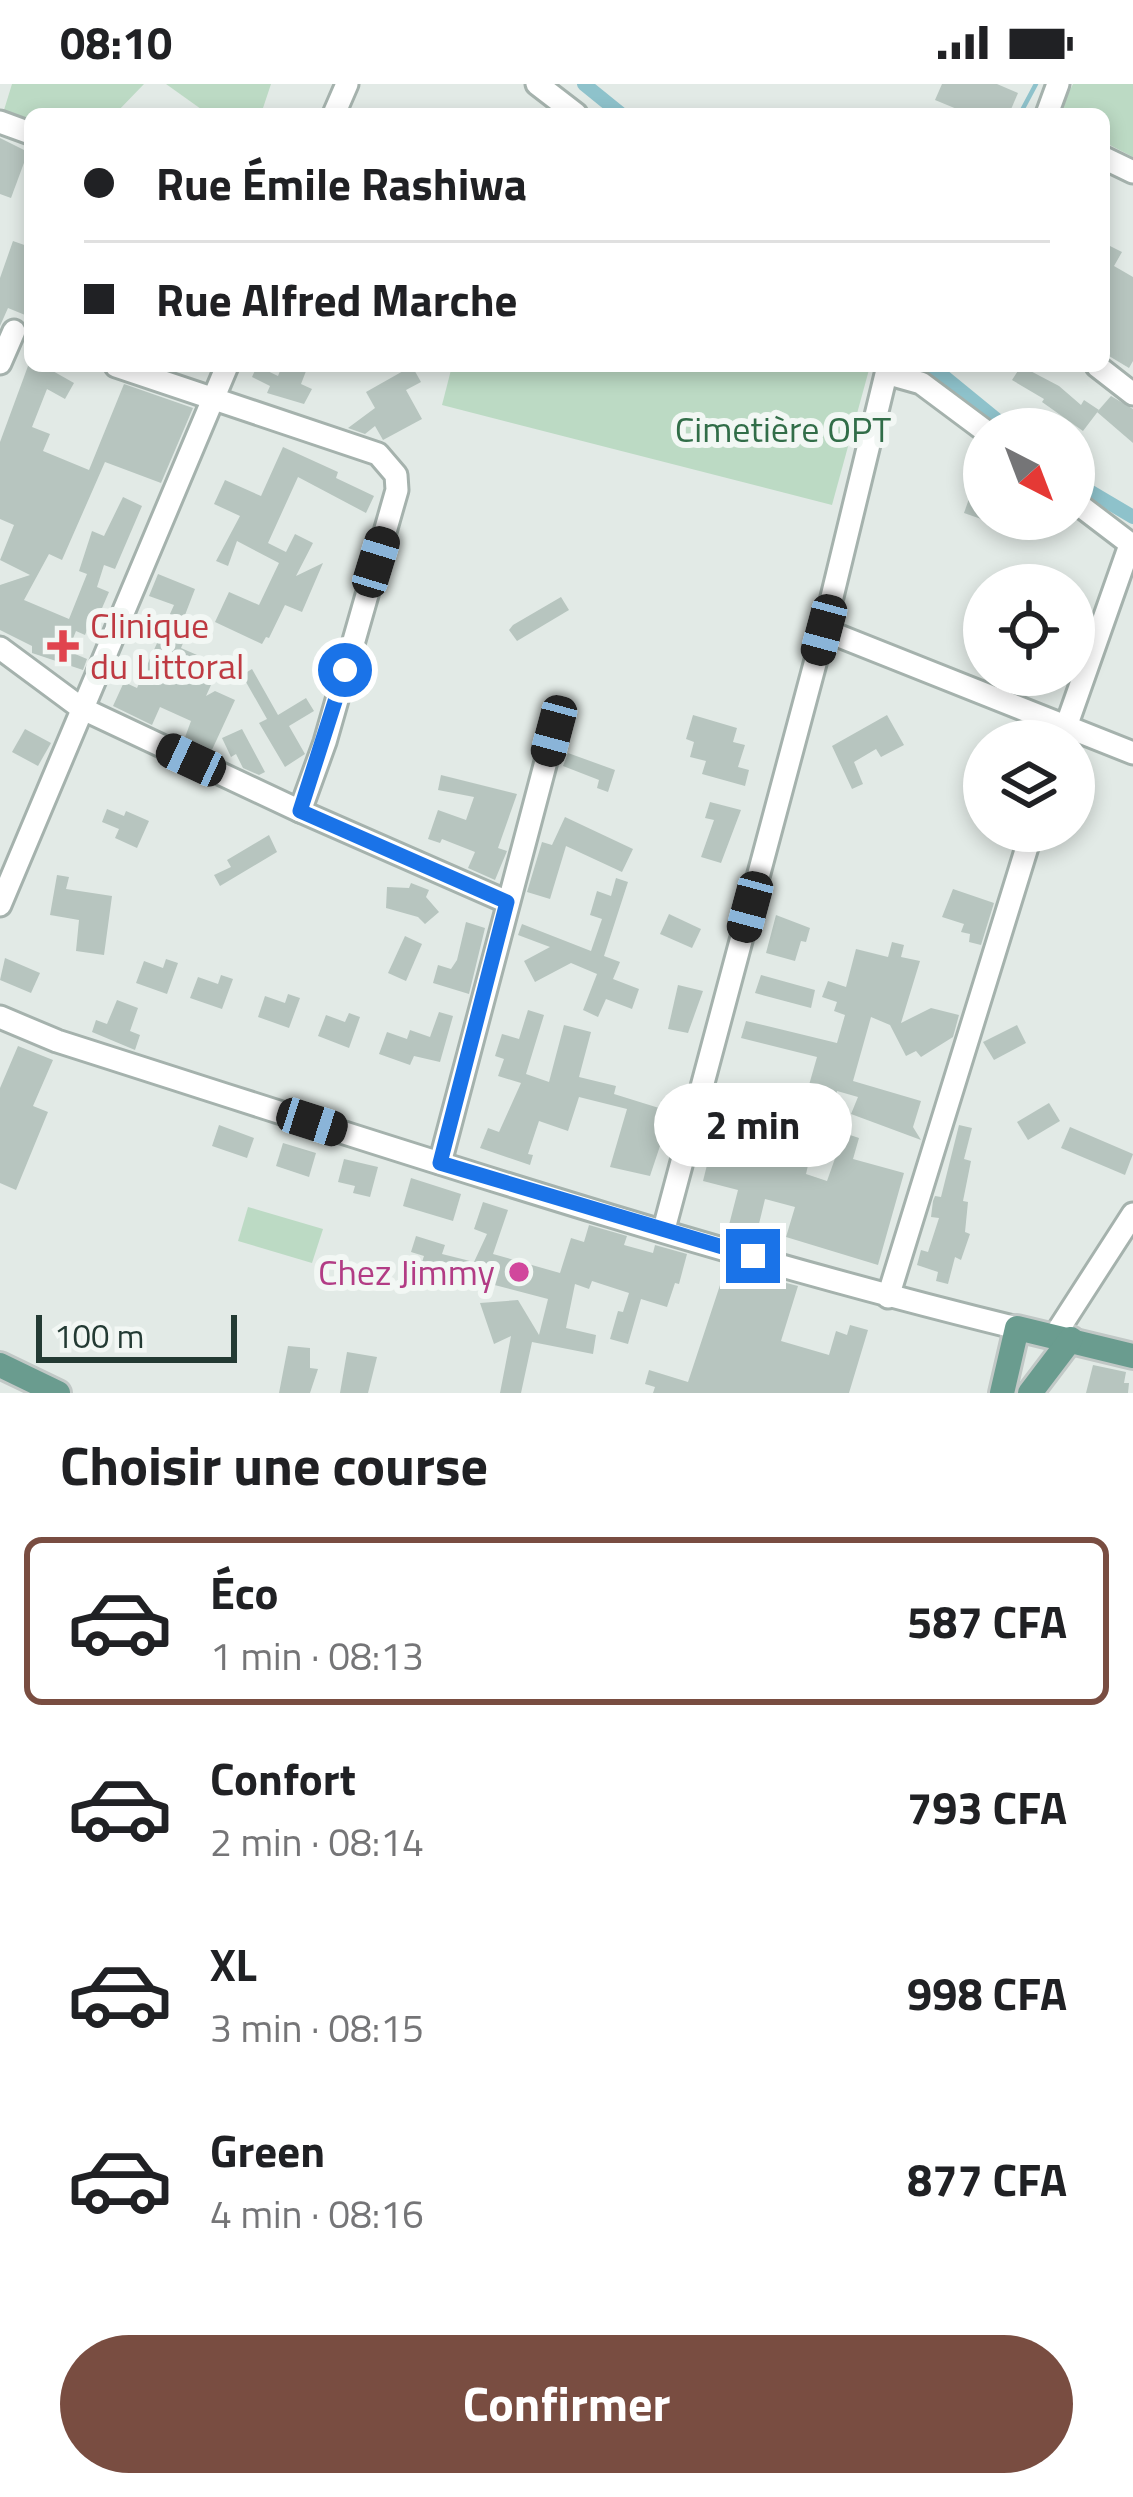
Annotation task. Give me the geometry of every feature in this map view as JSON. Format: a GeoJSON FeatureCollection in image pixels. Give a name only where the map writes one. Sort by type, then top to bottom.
{"type":"FeatureCollection","features":[{"type":"Feature","properties":{"kind":"main road"},"geometry":{"type":"LineString","coordinates":[[1002,1393],[1017,1328],[1133,1355]]}},
{"type":"Feature","properties":{"kind":"main road"},"geometry":{"type":"LineString","coordinates":[[1030,1393],[1063,1337]]}},
{"type":"Feature","properties":{"kind":"main road"},"geometry":{"type":"LineString","coordinates":[[0,1365],[58,1393]]}},
{"type":"Feature","properties":{"kind":"street"},"geometry":{"type":"LineString","coordinates":[[537,84],[568,108]]}},
{"type":"Feature","properties":{"kind":"street"},"geometry":{"type":"LineString","coordinates":[[0,363],[15,331]]}},
{"type":"Feature","properties":{"kind":"street"},"geometry":{"type":"LineString","coordinates":[[133,372],[378,454],[396,475],[397,490],[325,742],[300,811]]}},
{"type":"Feature","properties":{"kind":"street"},"geometry":{"type":"LineString","coordinates":[[0,905],[225,372]]}},
{"type":"Feature","properties":{"kind":"street"},"geometry":{"type":"LineString","coordinates":[[664,1229],[824,630],[888,372]]}},
{"type":"Feature","properties":{"kind":"street"},"geometry":{"type":"LineString","coordinates":[[893,372],[921,383],[963,414]]}},
{"type":"Feature","properties":{"kind":"street"},"geometry":{"type":"LineString","coordinates":[[1105,372],[1133,394]]}},
{"type":"Feature","properties":{"kind":"street"},"geometry":{"type":"LineString","coordinates":[[1069,720],[1132,545],[1095,517]]}},
{"type":"Feature","properties":{"kind":"street"},"geometry":{"type":"LineString","coordinates":[[824,630],[1032,720]]}},
{"type":"Feature","properties":{"kind":"street"},"geometry":{"type":"LineString","coordinates":[[0,648],[82,708],[507,902]]}},
{"type":"Feature","properties":{"kind":"street"},"geometry":{"type":"LineString","coordinates":[[440,1163],[554,731]]}},
{"type":"Feature","properties":{"kind":"street"},"geometry":{"type":"LineString","coordinates":[[1095,742],[1133,752]]}},
{"type":"Feature","properties":{"kind":"street"},"geometry":{"type":"LineString","coordinates":[[888,1297],[1026,852]]}},
{"type":"Feature","properties":{"kind":"street"},"geometry":{"type":"LineString","coordinates":[[0,1017],[57,1040],[440,1163],[888,1297],[1017,1328]]}},
{"type":"Feature","properties":{"kind":"street"},"geometry":{"type":"LineString","coordinates":[[1063,1337],[1133,1214]]}},
{"type":"Feature","properties":{"kind":"green space"},"geometry":{"type":"Polygon","coordinates":[[[12,84],[144,84],[121,108],[24,108],[24,117],[4,110],[12,84]]]}},
{"type":"Feature","properties":{"kind":"green space"},"geometry":{"type":"Polygon","coordinates":[[[166,84],[271,84],[263,108],[200,108],[166,84]]]}},
{"type":"Feature","properties":{"kind":"green space"},"geometry":{"type":"Polygon","coordinates":[[[1073,84],[1133,84],[1133,157],[1110,145],[1110,108],[1061,108],[1073,84]]]}},
{"type":"Feature","properties":{"kind":"green space","name":"Cimetière OPT"},"geometry":{"type":"Polygon","coordinates":[[[450,372],[868,372],[832,505],[442,405],[450,372]]]}},
{"type":"Feature","properties":{"kind":"green space"},"geometry":{"type":"Polygon","coordinates":[[[248,1207],[323,1229],[312,1263],[238,1241],[248,1207]]]}},
{"type":"Feature","properties":{"kind":"building"},"geometry":{"type":"Polygon","coordinates":[[[942,84],[997,84],[1018,93],[1012,108],[954,108],[935,100],[942,84]]]}},
{"type":"Feature","properties":{"kind":"building"},"geometry":{"type":"Polygon","coordinates":[[[0,138],[24,150],[24,163],[11,198],[0,194],[0,138]]]}},
{"type":"Feature","properties":{"kind":"building"},"geometry":{"type":"Polygon","coordinates":[[[13,241],[24,245],[24,315],[8,308],[0,326],[0,278],[13,241]]]}},
{"type":"Feature","properties":{"kind":"building"},"geometry":{"type":"Polygon","coordinates":[[[1110,246],[1122,252],[1114,266],[1133,277],[1133,361],[1129,368],[1110,357],[1110,246]]]}},
{"type":"Feature","properties":{"kind":"building"},"geometry":{"type":"Polygon","coordinates":[[[26,372],[55,372],[74,383],[65,399],[47,389],[32,427],[50,434],[43,451],[89,470],[124,384],[193,408],[161,483],[105,462],[62,560],[49,554],[24,600],[69,619],[87,574],[79,571],[92,531],[104,536],[123,497],[142,506],[115,569],[104,565],[97,587],[109,592],[96,622],[91,620],[85,635],[76,631],[68,651],[87,659],[83,670],[32,653],[32,646],[0,630],[0,585],[30,575],[0,560],[14,525],[0,519],[0,442],[26,372]]]}},
{"type":"Feature","properties":{"kind":"building"},"geometry":{"type":"Polygon","coordinates":[[[254,372],[278,376],[280,372],[306,372],[301,384],[312,389],[304,404],[267,393],[270,386],[252,377],[254,372]]]}},
{"type":"Feature","properties":{"kind":"building"},"geometry":{"type":"Polygon","coordinates":[[[401,372],[415,372],[421,382],[406,390],[422,419],[383,440],[375,426],[365,434],[348,428],[375,408],[366,392],[401,372]]]}},
{"type":"Feature","properties":{"kind":"building"},"geometry":{"type":"Polygon","coordinates":[[[1017,372],[1032,372],[1081,405],[1084,400],[1099,410],[1095,415],[1095,408],[1050,408],[1012,380],[1017,372]]]}},
{"type":"Feature","properties":{"kind":"building"},"geometry":{"type":"Polygon","coordinates":[[[1111,396],[1133,409],[1133,443],[1097,412],[1111,396]]]}},
{"type":"Feature","properties":{"kind":"building"},"geometry":{"type":"Polygon","coordinates":[[[283,447],[338,472],[336,478],[374,496],[366,513],[298,477],[268,543],[286,552],[295,534],[313,543],[296,576],[323,563],[302,612],[285,605],[262,644],[215,622],[229,592],[259,605],[279,563],[237,541],[228,566],[216,561],[240,516],[214,504],[225,480],[261,496],[283,447]]]}},
{"type":"Feature","properties":{"kind":"building"},"geometry":{"type":"Polygon","coordinates":[[[158,574],[195,589],[180,628],[188,631],[181,648],[220,665],[206,696],[215,691],[235,700],[211,752],[184,740],[191,721],[160,707],[152,725],[113,706],[124,682],[137,688],[174,605],[149,596],[158,574]]]}},
{"type":"Feature","properties":{"kind":"building"},"geometry":{"type":"Polygon","coordinates":[[[561,597],[569,610],[517,641],[509,630],[513,625],[561,597]]]}},
{"type":"Feature","properties":{"kind":"building"},"geometry":{"type":"Polygon","coordinates":[[[252,669],[278,715],[306,698],[314,711],[289,726],[305,754],[285,767],[259,723],[267,719],[242,675],[252,669]]]}},
{"type":"Feature","properties":{"kind":"building"},"geometry":{"type":"Polygon","coordinates":[[[693,715],[737,728],[733,742],[745,745],[738,767],[749,770],[745,786],[702,774],[706,761],[690,757],[694,742],[686,739],[693,715]]]}},
{"type":"Feature","properties":{"kind":"building"},"geometry":{"type":"Polygon","coordinates":[[[887,715],[904,745],[881,757],[876,749],[854,762],[863,784],[852,789],[832,746],[887,715]]]}},
{"type":"Feature","properties":{"kind":"building"},"geometry":{"type":"Polygon","coordinates":[[[25,729],[51,743],[38,766],[12,752],[25,729]]]}},
{"type":"Feature","properties":{"kind":"building"},"geometry":{"type":"Polygon","coordinates":[[[242,729],[265,772],[259,775],[243,768],[236,754],[231,757],[222,738],[242,729]]]}},
{"type":"Feature","properties":{"kind":"building"},"geometry":{"type":"Polygon","coordinates":[[[568,753],[615,770],[608,792],[597,788],[599,780],[563,766],[568,753]]]}},
{"type":"Feature","properties":{"kind":"building"},"geometry":{"type":"Polygon","coordinates":[[[441,775],[517,794],[498,848],[507,851],[495,880],[468,868],[475,852],[442,839],[440,843],[428,839],[438,810],[466,820],[474,797],[438,790],[441,775]]]}},
{"type":"Feature","properties":{"kind":"building"},"geometry":{"type":"Polygon","coordinates":[[[710,802],[741,810],[721,863],[701,857],[714,820],[705,818],[710,802]]]}},
{"type":"Feature","properties":{"kind":"building"},"geometry":{"type":"Polygon","coordinates":[[[107,809],[149,821],[137,848],[115,838],[119,829],[102,822],[107,809]]]}},
{"type":"Feature","properties":{"kind":"building"},"geometry":{"type":"Polygon","coordinates":[[[565,817],[633,849],[622,872],[566,846],[550,899],[527,892],[542,842],[552,845],[565,817]]]}},
{"type":"Feature","properties":{"kind":"building"},"geometry":{"type":"Polygon","coordinates":[[[269,835],[277,852],[220,886],[214,875],[231,867],[227,860],[269,835]]]}},
{"type":"Feature","properties":{"kind":"building"},"geometry":{"type":"Polygon","coordinates":[[[57,875],[69,877],[66,889],[112,896],[104,955],[76,951],[79,920],[50,915],[57,875]]]}},
{"type":"Feature","properties":{"kind":"building"},"geometry":{"type":"Polygon","coordinates":[[[616,878],[628,882],[604,956],[620,962],[613,979],[639,989],[632,1009],[606,999],[598,1017],[583,1010],[597,974],[571,963],[535,982],[524,961],[550,947],[518,935],[522,924],[591,951],[602,919],[590,915],[597,891],[611,896],[616,878]]]}},
{"type":"Feature","properties":{"kind":"building"},"geometry":{"type":"Polygon","coordinates":[[[411,883],[429,890],[426,897],[439,912],[425,924],[418,917],[386,908],[387,887],[409,888],[411,883]]]}},
{"type":"Feature","properties":{"kind":"building"},"geometry":{"type":"Polygon","coordinates":[[[953,889],[994,903],[981,945],[969,942],[970,934],[961,932],[964,924],[942,917],[953,889]]]}},
{"type":"Feature","properties":{"kind":"building"},"geometry":{"type":"Polygon","coordinates":[[[669,914],[701,929],[692,948],[660,934],[669,914]]]}},
{"type":"Feature","properties":{"kind":"building"},"geometry":{"type":"Polygon","coordinates":[[[776,915],[810,928],[795,961],[766,953],[776,915]]]}},
{"type":"Feature","properties":{"kind":"building"},"geometry":{"type":"Polygon","coordinates":[[[466,922],[485,928],[469,994],[433,983],[438,965],[451,969],[457,960],[466,922]]]}},
{"type":"Feature","properties":{"kind":"building"},"geometry":{"type":"Polygon","coordinates":[[[405,936],[422,944],[406,981],[388,973],[405,936]]]}},
{"type":"Feature","properties":{"kind":"building"},"geometry":{"type":"Polygon","coordinates":[[[892,942],[904,945],[901,957],[920,961],[901,1023],[931,1008],[959,1015],[953,1037],[921,1057],[916,1051],[906,1056],[890,1025],[871,1017],[853,1081],[921,1101],[913,1127],[921,1140],[851,1114],[858,1097],[837,1091],[835,1100],[807,1092],[817,1057],[741,1038],[746,1021],[837,1043],[845,1015],[834,1011],[837,1002],[822,997],[828,981],[846,987],[856,949],[888,957],[892,942]]]}},
{"type":"Feature","properties":{"kind":"building"},"geometry":{"type":"Polygon","coordinates":[[[5,958],[40,973],[31,993],[0,980],[5,958]]]}},
{"type":"Feature","properties":{"kind":"building"},"geometry":{"type":"Polygon","coordinates":[[[166,959],[178,963],[167,994],[136,983],[144,961],[163,968],[166,959]]]}},
{"type":"Feature","properties":{"kind":"building"},"geometry":{"type":"Polygon","coordinates":[[[221,975],[233,979],[222,1009],[190,998],[198,977],[218,984],[221,975]]]}},
{"type":"Feature","properties":{"kind":"building"},"geometry":{"type":"Polygon","coordinates":[[[761,975],[815,990],[811,1008],[755,993],[761,975]]]}},
{"type":"Feature","properties":{"kind":"building"},"geometry":{"type":"Polygon","coordinates":[[[678,985],[703,991],[688,1033],[668,1029],[678,985]]]}},
{"type":"Feature","properties":{"kind":"building"},"geometry":{"type":"Polygon","coordinates":[[[288,994],[300,998],[289,1028],[258,1017],[265,996],[285,1003],[288,994]]]}},
{"type":"Feature","properties":{"kind":"building"},"geometry":{"type":"Polygon","coordinates":[[[117,1000],[138,1008],[130,1031],[140,1035],[135,1050],[92,1032],[96,1020],[107,1024],[117,1000]]]}},
{"type":"Feature","properties":{"kind":"building"},"geometry":{"type":"Polygon","coordinates":[[[528,1010],[544,1015],[526,1074],[549,1082],[564,1025],[591,1032],[579,1077],[616,1086],[614,1094],[659,1108],[662,1100],[674,1104],[650,1176],[610,1167],[627,1109],[579,1097],[568,1131],[539,1121],[528,1154],[533,1155],[530,1165],[480,1148],[488,1128],[499,1132],[521,1083],[498,1076],[504,1059],[495,1056],[502,1034],[519,1039],[528,1010]]]}},
{"type":"Feature","properties":{"kind":"building"},"geometry":{"type":"Polygon","coordinates":[[[439,1012],[453,1016],[440,1062],[414,1056],[410,1065],[379,1054],[387,1032],[407,1039],[410,1030],[430,1037],[439,1012]]]}},
{"type":"Feature","properties":{"kind":"building"},"geometry":{"type":"Polygon","coordinates":[[[349,1013],[360,1017],[349,1048],[318,1036],[326,1015],[345,1022],[349,1013]]]}},
{"type":"Feature","properties":{"kind":"building"},"geometry":{"type":"Polygon","coordinates":[[[1017,1025],[1026,1043],[994,1060],[983,1042],[1017,1025]]]}},
{"type":"Feature","properties":{"kind":"building"},"geometry":{"type":"Polygon","coordinates":[[[18,1046],[53,1060],[33,1106],[48,1112],[16,1190],[0,1183],[0,1088],[18,1046]]]}},
{"type":"Feature","properties":{"kind":"building"},"geometry":{"type":"Polygon","coordinates":[[[1049,1103],[1060,1121],[1028,1140],[1017,1122],[1049,1103]]]}},
{"type":"Feature","properties":{"kind":"building"},"geometry":{"type":"Polygon","coordinates":[[[219,1125],[254,1138],[247,1158],[212,1146],[219,1125]]]}},
{"type":"Feature","properties":{"kind":"building"},"geometry":{"type":"Polygon","coordinates":[[[717,1125],[812,1148],[806,1174],[827,1181],[844,1133],[859,1138],[853,1159],[904,1173],[878,1265],[786,1237],[795,1207],[765,1199],[757,1232],[729,1225],[738,1190],[703,1181],[717,1125]]]}},
{"type":"Feature","properties":{"kind":"building"},"geometry":{"type":"Polygon","coordinates":[[[959,1125],[972,1128],[964,1159],[971,1161],[963,1201],[968,1202],[965,1232],[970,1234],[961,1260],[955,1257],[948,1284],[936,1281],[938,1272],[917,1265],[921,1250],[928,1252],[939,1218],[931,1217],[933,1201],[941,1197],[959,1125]]]}},
{"type":"Feature","properties":{"kind":"building"},"geometry":{"type":"Polygon","coordinates":[[[1070,1127],[1133,1154],[1125,1175],[1061,1148],[1070,1127]]]}},
{"type":"Feature","properties":{"kind":"building"},"geometry":{"type":"Polygon","coordinates":[[[283,1143],[316,1153],[309,1177],[276,1166],[283,1143]]]}},
{"type":"Feature","properties":{"kind":"building"},"geometry":{"type":"Polygon","coordinates":[[[344,1159],[378,1167],[370,1197],[338,1182],[344,1159]]]}},
{"type":"Feature","properties":{"kind":"building"},"geometry":{"type":"Polygon","coordinates":[[[411,1178],[461,1194],[453,1221],[403,1206],[411,1178]]]}},
{"type":"Feature","properties":{"kind":"building"},"geometry":{"type":"Polygon","coordinates":[[[483,1202],[508,1210],[493,1254],[560,1273],[571,1238],[584,1242],[589,1225],[627,1236],[624,1245],[653,1253],[655,1245],[687,1254],[679,1284],[675,1283],[667,1307],[641,1299],[628,1344],[610,1339],[629,1293],[592,1281],[589,1289],[575,1284],[566,1328],[596,1335],[593,1354],[532,1342],[521,1393],[500,1393],[511,1336],[494,1344],[480,1303],[518,1300],[539,1335],[548,1299],[452,1274],[453,1270],[422,1262],[424,1256],[411,1252],[416,1236],[445,1245],[442,1254],[474,1262],[487,1234],[474,1229],[483,1202]]]}},
{"type":"Feature","properties":{"kind":"building"},"geometry":{"type":"Polygon","coordinates":[[[724,1273],[769,1287],[771,1279],[798,1286],[781,1341],[829,1355],[836,1331],[847,1335],[850,1325],[868,1330],[849,1393],[653,1393],[655,1387],[645,1384],[649,1370],[688,1382],[724,1273]]]}},
{"type":"Feature","properties":{"kind":"building"},"geometry":{"type":"Polygon","coordinates":[[[288,1346],[310,1348],[310,1368],[318,1369],[310,1393],[279,1393],[288,1346]]]}},
{"type":"Feature","properties":{"kind":"building"},"geometry":{"type":"Polygon","coordinates":[[[347,1352],[377,1357],[368,1393],[340,1393],[347,1352]]]}},
{"type":"Feature","properties":{"kind":"building"},"geometry":{"type":"Polygon","coordinates":[[[1093,1365],[1126,1372],[1128,1393],[1086,1393],[1093,1365]]]}},
{"type":"Feature","properties":{"kind":"waterway"},"geometry":{"type":"LineString","coordinates":[[584,84],[614,108]]}},
{"type":"Feature","properties":{"kind":"waterway"},"geometry":{"type":"LineString","coordinates":[[1023,108],[1036,84]]}},
{"type":"Feature","properties":{"kind":"waterway"},"geometry":{"type":"LineString","coordinates":[[938,372],[982,408]]}},
{"type":"Feature","properties":{"kind":"waterway"},"geometry":{"type":"LineString","coordinates":[[1095,494],[1133,517]]}},
{"type":"Feature","properties":{"kind":"place","name":"Clinique du Littoral"},"geometry":{"type":"Point","coordinates":[63,646]}},
{"type":"Feature","properties":{"kind":"place","name":"Chez Jimmy"},"geometry":{"type":"Point","coordinates":[519,1272]}},
{"type":"Feature","properties":{"kind":"route"},"geometry":{"type":"LineString","coordinates":[[345,670],[300,811],[507,902],[440,1163],[753,1256]]}}]}
